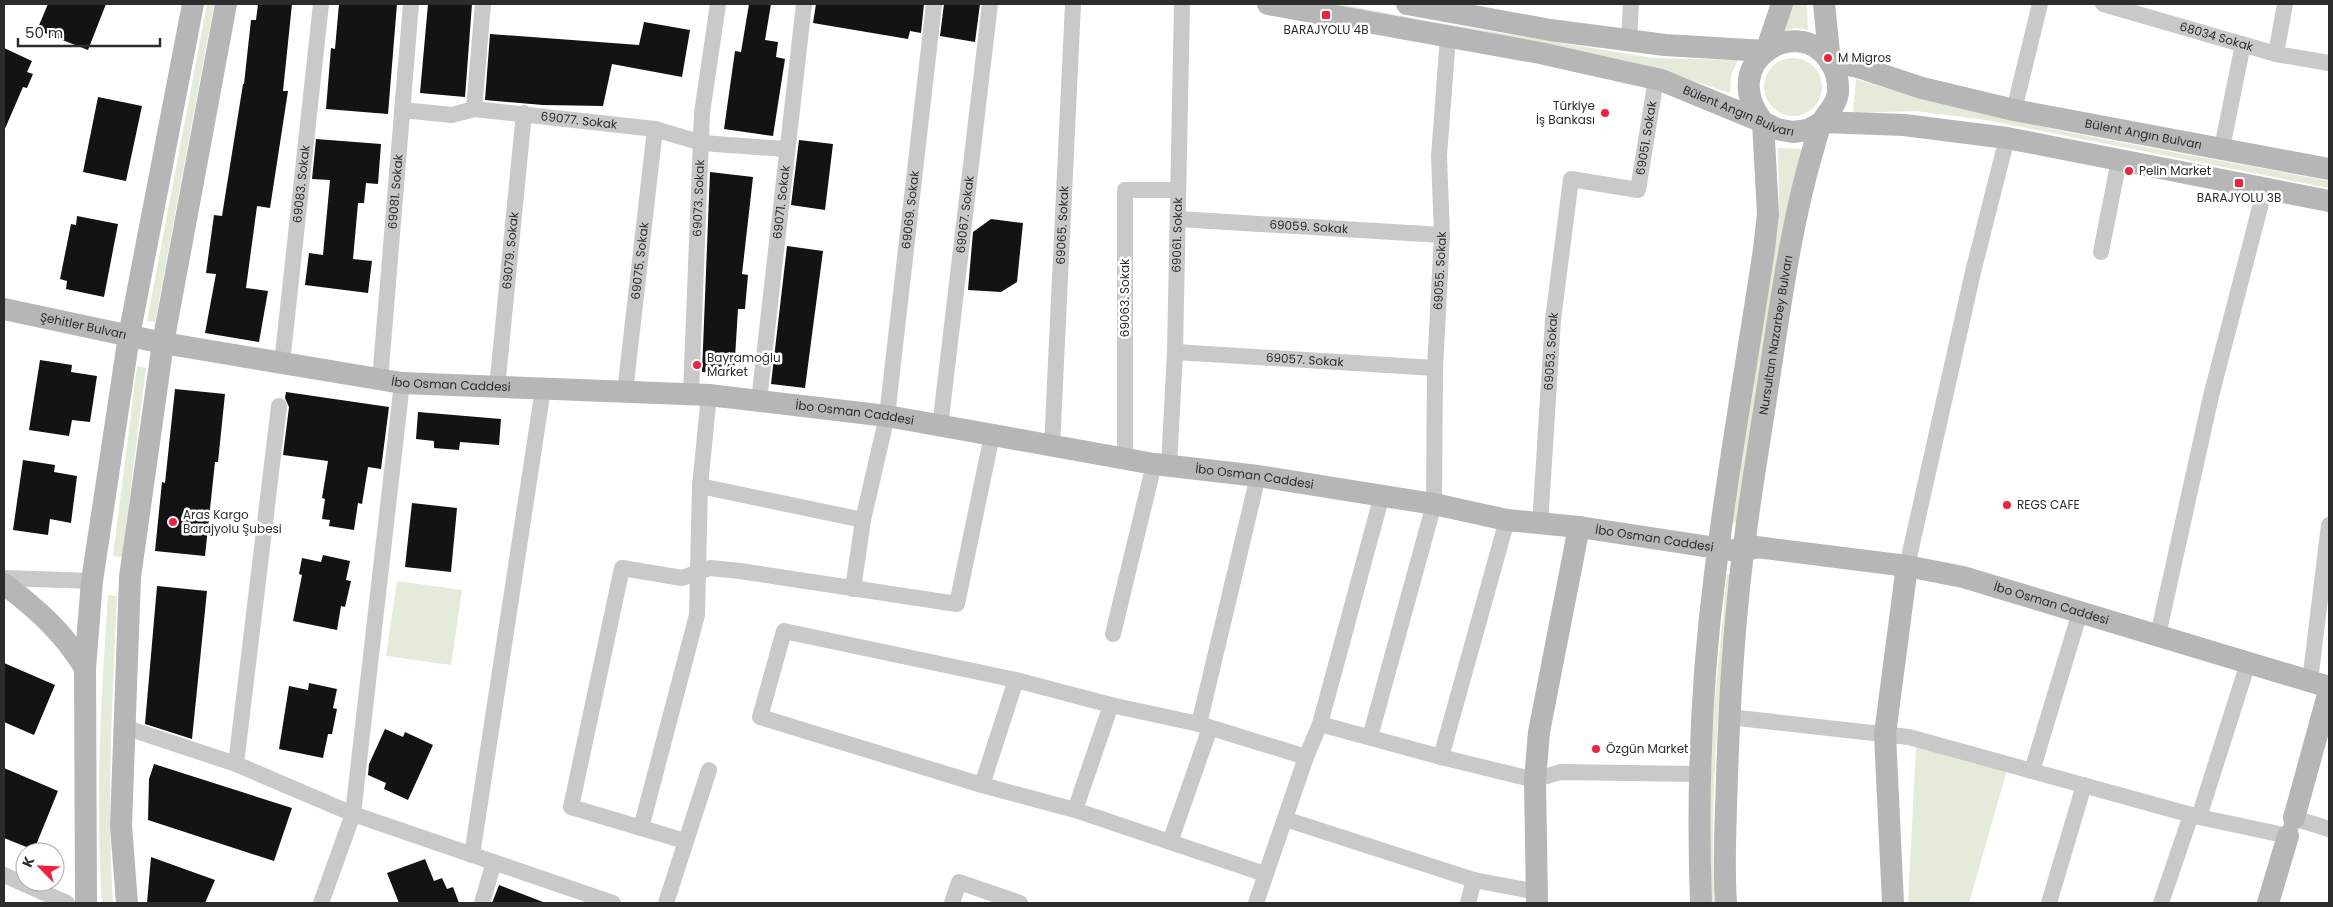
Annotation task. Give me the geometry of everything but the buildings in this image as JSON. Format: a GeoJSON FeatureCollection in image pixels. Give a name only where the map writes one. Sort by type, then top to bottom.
{"type":"FeatureCollection","features":[{"type":"Feature","properties":{"kind":"main road"},"geometry":{"type":"LineString","coordinates":[[86,903],[85,668],[92,581],[129,336],[193,4]]}},
{"type":"Feature","properties":{"kind":"main road"},"geometry":{"type":"LineString","coordinates":[[127,903],[121,826],[130,577],[163,343],[226,4]]}},
{"type":"Feature","properties":{"kind":"main road","name":"Bülent Angın Bulvarı"},"geometry":{"type":"LineString","coordinates":[[1268,4],[1540,53],[1656,80],[1764,122],[1777,130],[1793,132],[1808,130],[1822,122],[1904,125],[2007,138],[2329,201]]}},
{"type":"Feature","properties":{"kind":"main road"},"geometry":{"type":"LineString","coordinates":[[1407,4],[1550,30],[1665,45],[1766,51]]}},
{"type":"Feature","properties":{"kind":"main road"},"geometry":{"type":"LineString","coordinates":[[1766,51],[1782,4]]}},
{"type":"Feature","properties":{"kind":"main road"},"geometry":{"type":"LineString","coordinates":[[1824,4],[1830,62]]}},
{"type":"Feature","properties":{"kind":"main road"},"geometry":{"type":"LineString","coordinates":[[1764,122],[1754,109],[1748,94],[1748,79],[1753,65],[1766,51],[1787,42],[1801,42],[1815,47],[1826,56],[1834,67],[1838,81],[1838,95],[1832,110],[1822,122]]}},
{"type":"Feature","properties":{"kind":"main road","name":"Bülent Angın Bulvarı"},"geometry":{"type":"LineString","coordinates":[[1830,62],[1858,67],[1922,88],[2014,110],[2329,169]]}},
{"type":"Feature","properties":{"kind":"main road","name":"Nursultan Nazarbey Bulvarı"},"geometry":{"type":"LineString","coordinates":[[1701,903],[1700,774],[1708,643],[1718,548],[1768,214],[1764,122]]}},
{"type":"Feature","properties":{"kind":"main road","name":"Nursultan Nazarbey Bulvarı"},"geometry":{"type":"LineString","coordinates":[[1726,903],[1724,871],[1729,717],[1743,552],[1791,241],[1801,192],[1822,122]]}},
{"type":"Feature","properties":{"kind":"main road","name":"Şehitler Bulvarı"},"geometry":{"type":"LineString","coordinates":[[4,309],[163,343]]}},
{"type":"Feature","properties":{"kind":"main road","name":"İbo Osman Caddesi"},"geometry":{"type":"LineString","coordinates":[[163,343],[391,381],[497,388],[700,394],[887,416],[940,427],[1162,465],[1258,476],[1434,504],[1507,520],[1540,525],[1579,527],[1743,552],[1756,547],[1907,566],[1963,577],[2323,686]]}},
{"type":"Feature","properties":{"kind":"main road"},"geometry":{"type":"LineString","coordinates":[[1537,898],[1535,780],[1540,732],[1579,527]]}},
{"type":"Feature","properties":{"kind":"main road"},"geometry":{"type":"LineString","coordinates":[[1893,903],[1885,734],[1907,566]]}},
{"type":"Feature","properties":{"kind":"main road"},"geometry":{"type":"LineString","coordinates":[[92,581],[130,577]]}},
{"type":"Feature","properties":{"kind":"main road"},"geometry":{"type":"LineString","coordinates":[[4,584],[38,610],[75,652],[85,668]]}},
{"type":"Feature","properties":{"kind":"main road"},"geometry":{"type":"LineString","coordinates":[[2268,903],[2291,827],[2323,686]]}},
{"type":"Feature","properties":{"kind":"street","name":"69083. Sokak"},"geometry":{"type":"LineString","coordinates":[[282,363],[321,4]]}},
{"type":"Feature","properties":{"kind":"street","name":"69081. Sokak"},"geometry":{"type":"LineString","coordinates":[[321,903],[353,814],[391,381],[402,110],[411,4]]}},
{"type":"Feature","properties":{"kind":"street"},"geometry":{"type":"LineString","coordinates":[[474,109],[482,4]]}},
{"type":"Feature","properties":{"kind":"street","name":"69073. Sokak"},"geometry":{"type":"LineString","coordinates":[[641,828],[697,615],[700,486],[702,113],[718,4]]}},
{"type":"Feature","properties":{"kind":"street","name":"69071. Sokak"},"geometry":{"type":"LineString","coordinates":[[759,401],[804,4]]}},
{"type":"Feature","properties":{"kind":"street","name":"69069. Sokak"},"geometry":{"type":"LineString","coordinates":[[853,589],[863,520],[887,416],[934,4]]}},
{"type":"Feature","properties":{"kind":"street","name":"69067. Sokak"},"geometry":{"type":"LineString","coordinates":[[940,427],[990,4]]}},
{"type":"Feature","properties":{"kind":"street","name":"69065. Sokak"},"geometry":{"type":"LineString","coordinates":[[1052,446],[1073,4]]}},
{"type":"Feature","properties":{"kind":"street","name":"69061. Sokak"},"geometry":{"type":"LineString","coordinates":[[1113,634],[1162,465],[1175,352],[1182,4]]}},
{"type":"Feature","properties":{"kind":"street"},"geometry":{"type":"LineString","coordinates":[[1629,40],[1631,4]]}},
{"type":"Feature","properties":{"kind":"street"},"geometry":{"type":"LineString","coordinates":[[2014,110],[2040,4]]}},
{"type":"Feature","properties":{"kind":"street","name":"68034 Sokak"},"geometry":{"type":"LineString","coordinates":[[2103,4],[2276,54],[2329,63]]}},
{"type":"Feature","properties":{"kind":"street"},"geometry":{"type":"LineString","coordinates":[[2276,54],[2286,4]]}},
{"type":"Feature","properties":{"kind":"street","name":"69055. Sokak"},"geometry":{"type":"LineString","coordinates":[[1370,737],[1434,504],[1435,368],[1442,235],[1439,156],[1448,37]]}},
{"type":"Feature","properties":{"kind":"street"},"geometry":{"type":"LineString","coordinates":[[2222,148],[2243,44]]}},
{"type":"Feature","properties":{"kind":"street","name":"69051. Sokak"},"geometry":{"type":"LineString","coordinates":[[1571,179],[1638,190],[1656,80]]}},
{"type":"Feature","properties":{"kind":"street","name":"69077. Sokak"},"geometry":{"type":"LineString","coordinates":[[402,110],[452,115],[474,109],[524,114],[655,130],[702,143],[786,150]]}},
{"type":"Feature","properties":{"kind":"street","name":"69079. Sokak"},"geometry":{"type":"LineString","coordinates":[[497,388],[524,114]]}},
{"type":"Feature","properties":{"kind":"street","name":"69075. Sokak"},"geometry":{"type":"LineString","coordinates":[[625,392],[655,130]]}},
{"type":"Feature","properties":{"kind":"street"},"geometry":{"type":"LineString","coordinates":[[1907,566],[1973,272],[2007,138]]}},
{"type":"Feature","properties":{"kind":"street"},"geometry":{"type":"LineString","coordinates":[[2100,252],[2119,160]]}},
{"type":"Feature","properties":{"kind":"street","name":"69053. Sokak"},"geometry":{"type":"LineString","coordinates":[[1540,525],[1553,320],[1571,179]]}},
{"type":"Feature","properties":{"kind":"street"},"geometry":{"type":"LineString","coordinates":[[2158,635],[2211,396],[2265,188]]}},
{"type":"Feature","properties":{"kind":"street","name":"69063. Sokak"},"geometry":{"type":"LineString","coordinates":[[1125,459],[1125,190],[1178,190]]}},
{"type":"Feature","properties":{"kind":"street","name":"69059. Sokak"},"geometry":{"type":"LineString","coordinates":[[1178,219],[1442,235]]}},
{"type":"Feature","properties":{"kind":"street","name":"69057. Sokak"},"geometry":{"type":"LineString","coordinates":[[1175,352],[1435,368]]}},
{"type":"Feature","properties":{"kind":"street"},"geometry":{"type":"LineString","coordinates":[[472,855],[543,389]]}},
{"type":"Feature","properties":{"kind":"street"},"geometry":{"type":"LineString","coordinates":[[236,764],[279,406]]}},
{"type":"Feature","properties":{"kind":"street"},"geometry":{"type":"LineString","coordinates":[[685,842],[571,807],[622,568],[682,578],[710,568],[740,571],[957,604],[992,435]]}},
{"type":"Feature","properties":{"kind":"street"},"geometry":{"type":"LineString","coordinates":[[1170,842],[1204,726],[1258,476]]}},
{"type":"Feature","properties":{"kind":"street"},"geometry":{"type":"LineString","coordinates":[[700,486],[863,520]]}},
{"type":"Feature","properties":{"kind":"street"},"geometry":{"type":"LineString","coordinates":[[1258,903],[1265,874],[1306,756],[1320,724],[1382,496]]}},
{"type":"Feature","properties":{"kind":"street"},"geometry":{"type":"LineString","coordinates":[[1441,758],[1507,520]]}},
{"type":"Feature","properties":{"kind":"street"},"geometry":{"type":"LineString","coordinates":[[2323,686],[2329,525]]}},
{"type":"Feature","properties":{"kind":"street"},"geometry":{"type":"LineString","coordinates":[[4,578],[92,581]]}},
{"type":"Feature","properties":{"kind":"street"},"geometry":{"type":"LineString","coordinates":[[2032,771],[2080,612]]}},
{"type":"Feature","properties":{"kind":"street"},"geometry":{"type":"LineString","coordinates":[[1265,874],[1075,810],[982,785],[760,718],[784,630],[1016,680],[1111,705],[1204,726],[1306,756]]}},
{"type":"Feature","properties":{"kind":"street"},"geometry":{"type":"LineString","coordinates":[[2161,903],[2195,816],[2248,663]]}},
{"type":"Feature","properties":{"kind":"street"},"geometry":{"type":"LineString","coordinates":[[982,785],[1016,680]]}},
{"type":"Feature","properties":{"kind":"street"},"geometry":{"type":"LineString","coordinates":[[1075,810],[1111,705]]}},
{"type":"Feature","properties":{"kind":"street"},"geometry":{"type":"LineString","coordinates":[[1729,717],[1909,737],[2195,816],[2291,827],[2329,829]]}},
{"type":"Feature","properties":{"kind":"street"},"geometry":{"type":"LineString","coordinates":[[1320,724],[1441,758],[1535,780],[1560,772],[1700,774]]}},
{"type":"Feature","properties":{"kind":"street"},"geometry":{"type":"LineString","coordinates":[[124,728],[236,764],[353,814],[614,903]]}},
{"type":"Feature","properties":{"kind":"street"},"geometry":{"type":"LineString","coordinates":[[666,903],[709,770]]}},
{"type":"Feature","properties":{"kind":"street"},"geometry":{"type":"LineString","coordinates":[[2049,903],[2084,785]]}},
{"type":"Feature","properties":{"kind":"street"},"geometry":{"type":"LineString","coordinates":[[1285,820],[1537,898]]}},
{"type":"Feature","properties":{"kind":"street"},"geometry":{"type":"LineString","coordinates":[[482,903],[494,862]]}},
{"type":"Feature","properties":{"kind":"street"},"geometry":{"type":"LineString","coordinates":[[4,875],[67,903]]}},
{"type":"Feature","properties":{"kind":"street"},"geometry":{"type":"LineString","coordinates":[[1468,903],[1474,880]]}},
{"type":"Feature","properties":{"kind":"street"},"geometry":{"type":"LineString","coordinates":[[952,903],[959,882],[1020,903]]}},
{"type":"Feature","properties":{"kind":"green space"},"geometry":{"type":"Polygon","coordinates":[[[207,4],[214,4],[155,322],[147,321],[207,4]]]}},
{"type":"Feature","properties":{"kind":"green space"},"geometry":{"type":"Polygon","coordinates":[[[1318,4],[1340,4],[1428,21],[1653,58],[1738,60],[1731,75],[1730,93],[1652,67],[1609,57],[1318,4]]]}},
{"type":"Feature","properties":{"kind":"green space"},"geometry":{"type":"Polygon","coordinates":[[[1790,4],[1807,4],[1808,30],[1795,28],[1781,32],[1790,4]]]}},
{"type":"Feature","properties":{"kind":"green space"},"geometry":{"type":"Polygon","coordinates":[[[1787,58],[1799,58],[1814,66],[1822,81],[1822,93],[1814,108],[1799,116],[1787,116],[1772,108],[1764,93],[1764,81],[1772,66],[1787,58]]]}},
{"type":"Feature","properties":{"kind":"green space"},"geometry":{"type":"Polygon","coordinates":[[[1856,79],[1972,111],[2091,137],[2329,181],[2329,188],[1986,120],[1916,111],[1853,113],[1856,79]]]}},
{"type":"Feature","properties":{"kind":"green space"},"geometry":{"type":"Polygon","coordinates":[[[1778,148],[1802,149],[1737,523],[1733,522],[1779,216],[1778,148]]]}},
{"type":"Feature","properties":{"kind":"green space"},"geometry":{"type":"Polygon","coordinates":[[[137,366],[146,368],[122,557],[113,556],[137,366]]]}},
{"type":"Feature","properties":{"kind":"green space"},"geometry":{"type":"Polygon","coordinates":[[[1727,574],[1731,575],[1714,780],[1713,862],[1715,903],[1709,903],[1711,738],[1727,574]]]}},
{"type":"Feature","properties":{"kind":"green space"},"geometry":{"type":"Polygon","coordinates":[[[397,581],[462,590],[451,665],[386,656],[397,581]]]}},
{"type":"Feature","properties":{"kind":"green space"},"geometry":{"type":"Polygon","coordinates":[[[108,595],[117,596],[110,788],[113,903],[102,903],[99,787],[101,711],[108,595]]]}},
{"type":"Feature","properties":{"kind":"green space"},"geometry":{"type":"Polygon","coordinates":[[[1916,747],[2007,770],[1969,903],[1908,903],[1916,747]]]}},
{"type":"Feature","properties":{"kind":"place","name":"BARAJYOLU 4B"},"geometry":{"type":"Point","coordinates":[1326,15]}},
{"type":"Feature","properties":{"kind":"place","name":"M Migros"},"geometry":{"type":"Point","coordinates":[1828,58]}},
{"type":"Feature","properties":{"kind":"place","name":"Türkiye İş Bankası"},"geometry":{"type":"Point","coordinates":[1605,113]}},
{"type":"Feature","properties":{"kind":"place","name":"Pelin Market"},"geometry":{"type":"Point","coordinates":[2129,171]}},
{"type":"Feature","properties":{"kind":"place","name":"BARAJYOLU 3B"},"geometry":{"type":"Point","coordinates":[2239,183]}},
{"type":"Feature","properties":{"kind":"place","name":"Bayramoğlu Market"},"geometry":{"type":"Point","coordinates":[697,365]}},
{"type":"Feature","properties":{"kind":"place","name":"REGS CAFE"},"geometry":{"type":"Point","coordinates":[2007,505]}},
{"type":"Feature","properties":{"kind":"place","name":"Aras Kargo Barajyolu Şubesi"},"geometry":{"type":"Point","coordinates":[173,522]}},
{"type":"Feature","properties":{"kind":"place","name":"Özgün Market"},"geometry":{"type":"Point","coordinates":[1596,749]}}]}
